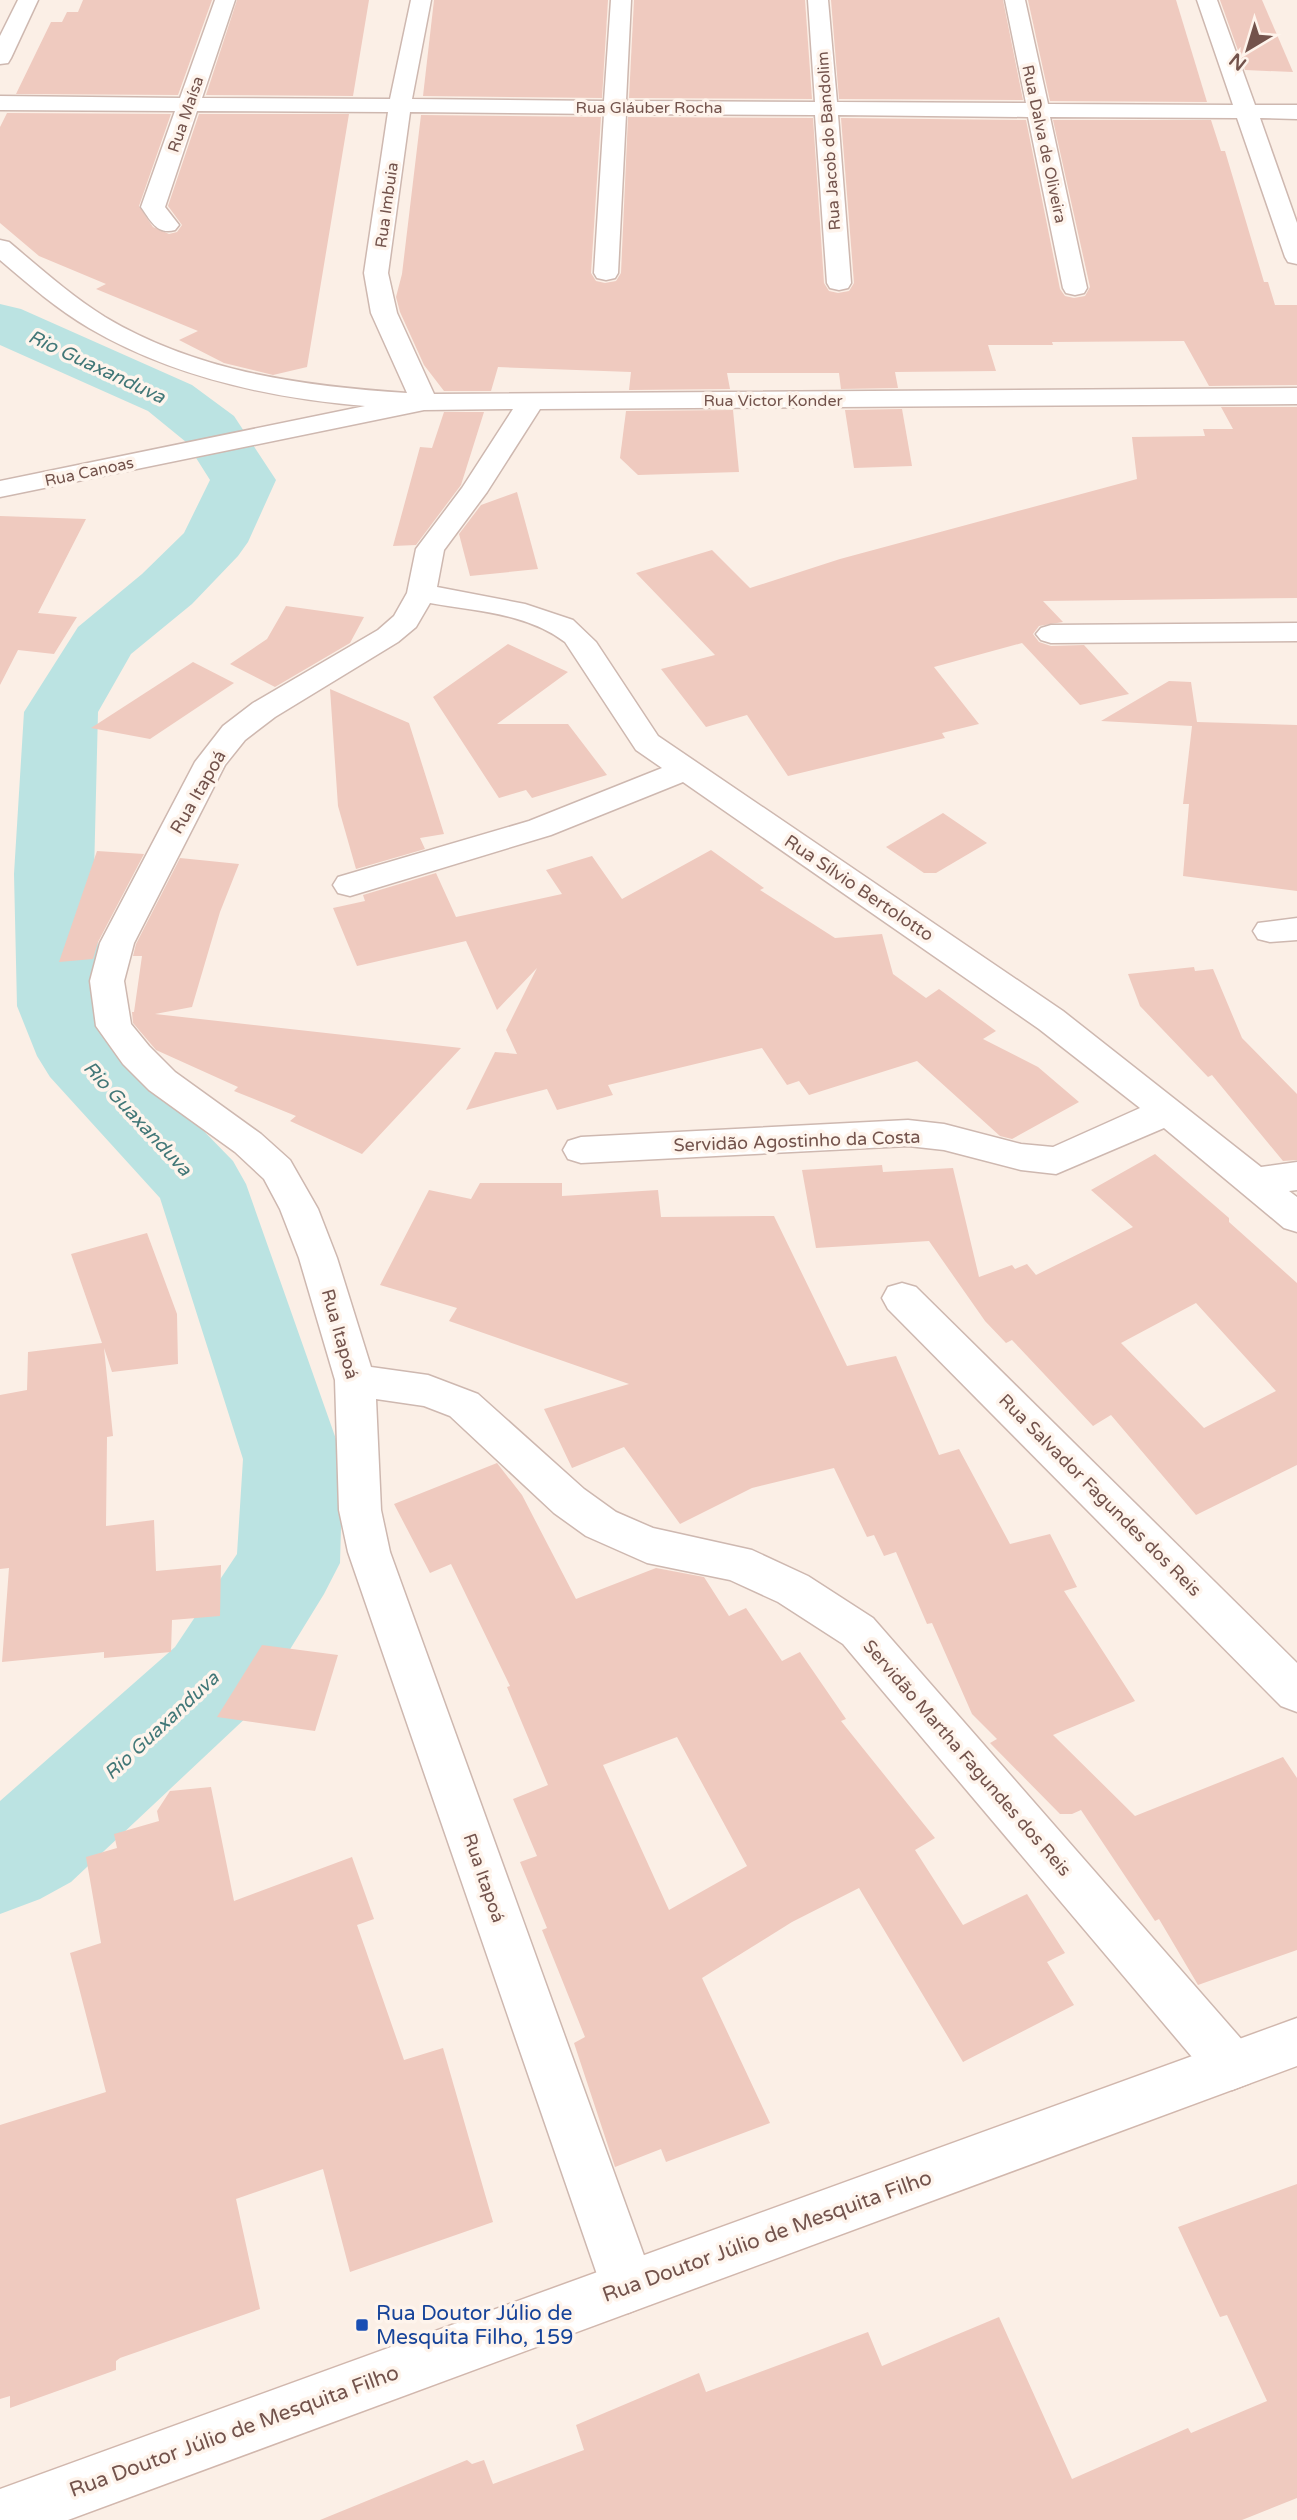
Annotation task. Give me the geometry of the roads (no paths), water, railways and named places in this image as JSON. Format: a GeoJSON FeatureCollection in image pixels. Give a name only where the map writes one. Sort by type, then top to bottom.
{"type":"FeatureCollection","features":[{"type":"Feature","properties":{"kind":"street"},"geometry":{"type":"LineString","coordinates":[[0,58],[28,0]]}},
{"type":"Feature","properties":{"kind":"street","name":"Rua Maísa"},"geometry":{"type":"LineString","coordinates":[[167,225],[153,207],[225,0]]}},
{"type":"Feature","properties":{"kind":"street","name":"Rua Imbuia"},"geometry":{"type":"LineString","coordinates":[[421,0],[400,106],[376,273],[384,313],[424,402]]}},
{"type":"Feature","properties":{"kind":"street"},"geometry":{"type":"LineString","coordinates":[[606,273],[621,0]]}},
{"type":"Feature","properties":{"kind":"street","name":"Rua Jacob do Bandolim"},"geometry":{"type":"LineString","coordinates":[[818,0],[839,283]]}},
{"type":"Feature","properties":{"kind":"street","name":"Rua Dalva de Oliveira"},"geometry":{"type":"LineString","coordinates":[[1015,0],[1075,288]]}},
{"type":"Feature","properties":{"kind":"street"},"geometry":{"type":"LineString","coordinates":[[1207,0],[1297,257]]}},
{"type":"Feature","properties":{"kind":"street","name":"Rua Gláuber Rocha"},"geometry":{"type":"LineString","coordinates":[[0,103],[1297,112]]}},
{"type":"Feature","properties":{"kind":"street"},"geometry":{"type":"LineString","coordinates":[[0,247],[49,291],[113,332],[167,359],[232,380],[282,390],[355,399],[424,402]]}},
{"type":"Feature","properties":{"kind":"street","name":"Rua Victor Konder"},"geometry":{"type":"LineString","coordinates":[[253,437],[424,402],[1297,396]]}},
{"type":"Feature","properties":{"kind":"street","name":"Rua Itapoá"},"geometry":{"type":"LineString","coordinates":[[531,401],[473,492],[430,549],[421,593],[406,621],[388,636],[264,710],[234,733],[211,762],[117,943],[107,981],[114,1026],[136,1055],[162,1081],[248,1143],[277,1170],[299,1209],[318,1258],[355,1380],[360,1510],[369,1552],[628,2286]]}},
{"type":"Feature","properties":{"kind":"street","name":"Rua Canoas"},"geometry":{"type":"LineString","coordinates":[[0,489],[253,437]]}},
{"type":"Feature","properties":{"kind":"street","name":"Rua Sílvio Bertolotto"},"geometry":{"type":"LineString","coordinates":[[421,593],[520,611],[551,621],[573,633],[592,657],[627,720],[647,743],[1031,1006],[1168,1111],[1297,1218]]}},
{"type":"Feature","properties":{"kind":"street"},"geometry":{"type":"LineString","coordinates":[[1051,634],[1297,632]]}},
{"type":"Feature","properties":{"kind":"street"},"geometry":{"type":"LineString","coordinates":[[350,885],[540,828],[687,770]]}},
{"type":"Feature","properties":{"kind":"street","name":"Servidão Agostinho da Costa"},"geometry":{"type":"LineString","coordinates":[[581,1150],[908,1133],[944,1138],[1021,1157],[1056,1161],[1168,1111]]}},
{"type":"Feature","properties":{"kind":"street"},"geometry":{"type":"LineString","coordinates":[[1252,1182],[1297,1176]]}},
{"type":"Feature","properties":{"kind":"street","name":"Rua Salvador Fagundes dos Reis"},"geometry":{"type":"LineString","coordinates":[[902,1298],[1297,1692]]}},
{"type":"Feature","properties":{"kind":"street","name":"Servidão Martha Fagundes dos Reis"},"geometry":{"type":"LineString","coordinates":[[355,1380],[428,1391],[464,1405],[569,1501],[601,1524],[647,1545],[737,1563],[793,1589],[858,1631],[1232,2066]]}},
{"type":"Feature","properties":{"kind":"street","name":"Rua Doutor Júlio de Mesquita Filho"},"geometry":{"type":"LineString","coordinates":[[0,2517],[1297,2042]]}},
{"type":"Feature","properties":{"kind":"water"},"geometry":{"type":"Polygon","coordinates":[[[0,306],[96,351],[166,377],[231,421],[211,430],[149,384],[117,369],[0,332],[0,306]]]}},
{"type":"Feature","properties":{"kind":"waterway","name":"Rio Guaxanduva"},"geometry":{"type":"LineString","coordinates":[[0,322],[170,398],[211,430],[243,480],[214,542],[167,589],[103,642],[61,712],[54,874],[59,1006],[80,1056],[201,1184],[293,1459],[288,1563],[213,1680],[31,1845],[0,1862]]}},
{"type":"Feature","properties":{"kind":"place","name":"Rua Doutor Júlio de Mesquita Filho, 159"},"geometry":{"type":"Point","coordinates":[362,2325]}}]}
